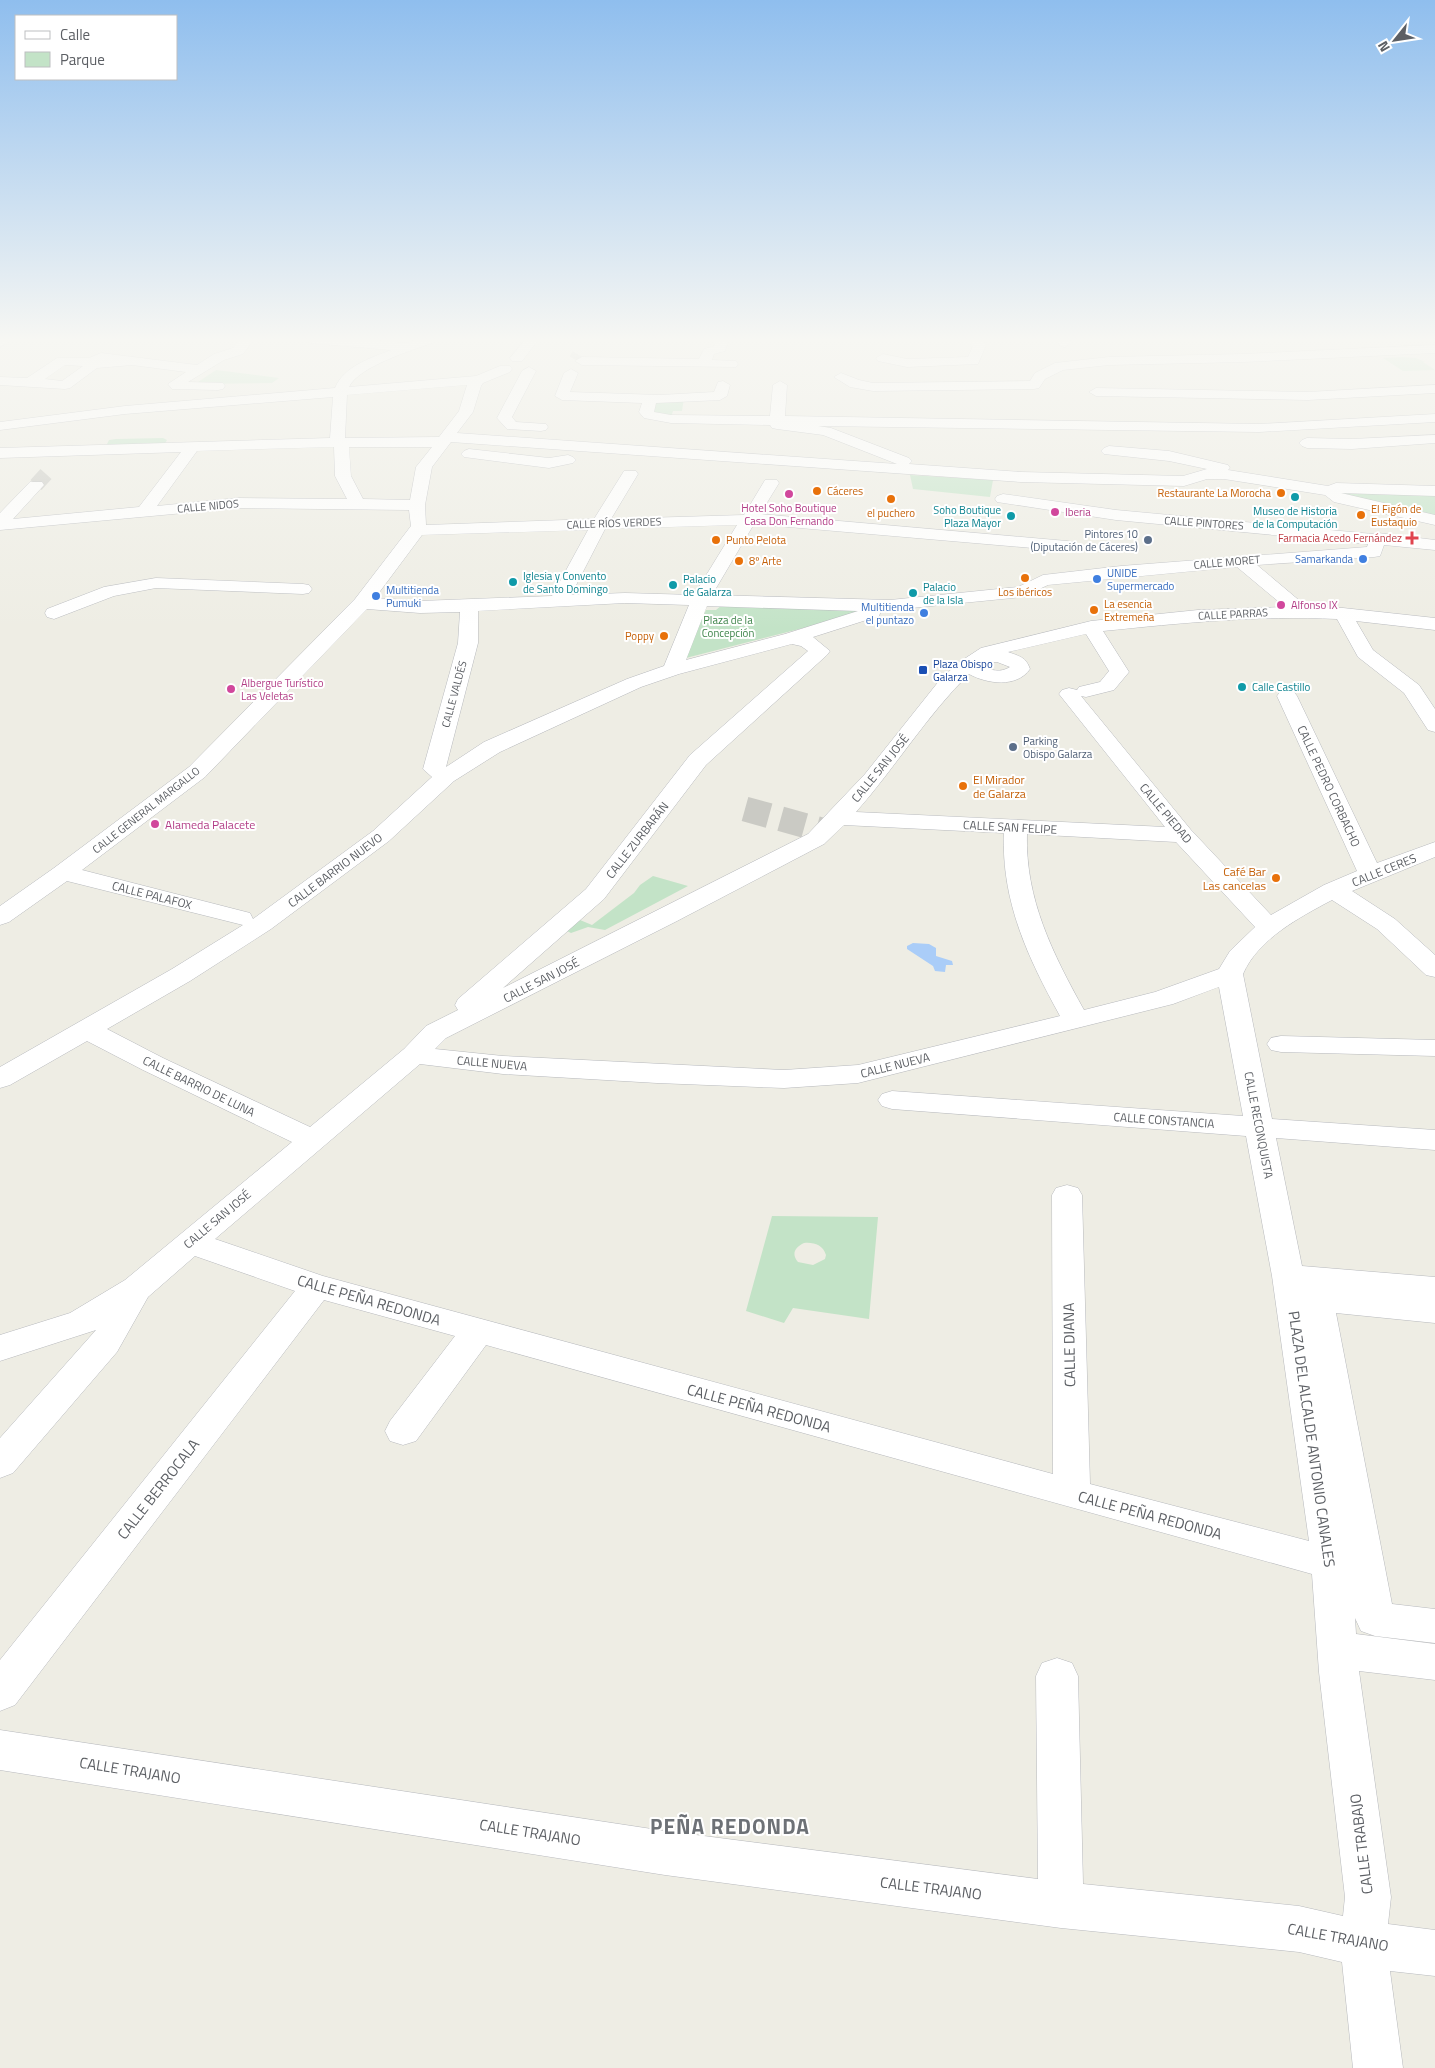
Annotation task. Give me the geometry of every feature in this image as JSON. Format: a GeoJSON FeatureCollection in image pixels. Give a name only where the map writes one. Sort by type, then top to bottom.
{"type":"FeatureCollection","features":[{"type":"Feature","properties":{"kind":"street"},"geometry":{"type":"LineString","coordinates":[[337,436],[337,440],[341,442],[343,476],[357,504]]}},
{"type":"Feature","properties":{"kind":"street"},"geometry":{"type":"LineString","coordinates":[[418,530],[417,505],[424,467],[449,436]]}},
{"type":"Feature","properties":{"kind":"street"},"geometry":{"type":"LineString","coordinates":[[838,436],[931,471]]}},
{"type":"Feature","properties":{"kind":"street"},"geometry":{"type":"LineString","coordinates":[[1253,436],[1263,443]]}},
{"type":"Feature","properties":{"kind":"street"},"geometry":{"type":"LineString","coordinates":[[1290,443],[1352,444],[1435,439]]}},
{"type":"Feature","properties":{"kind":"street"},"geometry":{"type":"LineString","coordinates":[[144,512],[182,442]]}},
{"type":"Feature","properties":{"kind":"street"},"geometry":{"type":"LineString","coordinates":[[0,453],[94,449],[182,442],[341,442],[442,446],[582,446],[1021,477],[1184,481],[1206,474],[1224,474],[1334,490],[1435,491]]}},
{"type":"Feature","properties":{"kind":"street"},"geometry":{"type":"LineString","coordinates":[[442,446],[525,461],[554,463],[568,460]]}},
{"type":"Feature","properties":{"kind":"street"},"geometry":{"type":"LineString","coordinates":[[51,468],[66,450]]}},
{"type":"Feature","properties":{"kind":"street"},"geometry":{"type":"LineString","coordinates":[[1109,452],[1169,456],[1210,467],[1314,482],[1334,490]]}},
{"type":"Feature","properties":{"kind":"street"},"geometry":{"type":"LineString","coordinates":[[559,602],[600,523],[630,474]]}},
{"type":"Feature","properties":{"kind":"street"},"geometry":{"type":"LineString","coordinates":[[1166,520],[1184,481]]}},
{"type":"Feature","properties":{"kind":"street"},"geometry":{"type":"LineString","coordinates":[[672,670],[700,600],[771,483]]}},
{"type":"Feature","properties":{"kind":"street"},"geometry":{"type":"LineString","coordinates":[[0,524],[36,485]]}},
{"type":"Feature","properties":{"kind":"street"},"geometry":{"type":"LineString","coordinates":[[1334,490],[1333,495],[1340,499],[1435,520]]}},
{"type":"Feature","properties":{"kind":"street","name":"CALLE PINTORES"},"geometry":{"type":"LineString","coordinates":[[1003,499],[1079,511],[1378,538],[1435,545]]}},
{"type":"Feature","properties":{"kind":"street","name":"CALLE NIDOS"},"geometry":{"type":"LineString","coordinates":[[0,524],[238,503],[417,505]]}},
{"type":"Feature","properties":{"kind":"street"},"geometry":{"type":"LineString","coordinates":[[1023,517],[1043,580]]}},
{"type":"Feature","properties":{"kind":"street","name":"CALLE RÍOS VERDES"},"geometry":{"type":"LineString","coordinates":[[418,530],[749,519],[788,520],[841,527],[1067,546]]}},
{"type":"Feature","properties":{"kind":"street","name":"CALLE GENERAL MARGALLO"},"geometry":{"type":"LineString","coordinates":[[0,917],[63,873],[197,772],[362,603],[418,530]]}},
{"type":"Feature","properties":{"kind":"street","name":"CALLE MORET"},"geometry":{"type":"LineString","coordinates":[[890,606],[1022,592],[1043,580],[1241,561],[1374,552],[1378,538]]}},
{"type":"Feature","properties":{"kind":"street"},"geometry":{"type":"LineString","coordinates":[[1241,561],[1302,612]]}},
{"type":"Feature","properties":{"kind":"street"},"geometry":{"type":"LineString","coordinates":[[54,613],[110,591],[156,583],[302,588]]}},
{"type":"Feature","properties":{"kind":"street"},"geometry":{"type":"LineString","coordinates":[[362,603],[469,606],[625,598],[890,606]]}},
{"type":"Feature","properties":{"kind":"street","name":"CALLE VALDÉS"},"geometry":{"type":"LineString","coordinates":[[440,772],[468,643],[469,606]]}},
{"type":"Feature","properties":{"kind":"street"},"geometry":{"type":"LineString","coordinates":[[672,670],[800,640],[890,606]]}},
{"type":"Feature","properties":{"kind":"street","name":"CALLE PARRAS"},"geometry":{"type":"LineString","coordinates":[[1091,627],[1198,616],[1302,612],[1343,614],[1435,624]]}},
{"type":"Feature","properties":{"kind":"street"},"geometry":{"type":"LineString","coordinates":[[1343,614],[1365,653],[1412,689],[1435,726]]}},
{"type":"Feature","properties":{"kind":"street","name":"CALLE SAN JOSÉ"},"geometry":{"type":"LineString","coordinates":[[0,1463],[94,1333],[137,1288],[414,1055],[436,1032],[668,916],[816,839],[873,779],[946,685],[975,659],[1000,648],[1091,627]]}},
{"type":"Feature","properties":{"kind":"street","name":"CALLE PIEDAD"},"geometry":{"type":"LineString","coordinates":[[1091,627],[1119,672],[1108,686],[1078,693],[1183,835],[1269,927]]}},
{"type":"Feature","properties":{"kind":"street","name":"CALLE ZURBARÁN"},"geometry":{"type":"LineString","coordinates":[[436,1032],[595,894],[698,760],[820,650],[800,640]]}},
{"type":"Feature","properties":{"kind":"street","name":"CALLE BARRIO NUEVO"},"geometry":{"type":"LineString","coordinates":[[0,1079],[181,975],[262,924],[381,836],[440,772],[634,684],[672,670]]}},
{"type":"Feature","properties":{"kind":"street"},"geometry":{"type":"LineString","coordinates":[[1412,689],[1435,688]]}},
{"type":"Feature","properties":{"kind":"street","name":"CALLE PEDRO CORBACHO"},"geometry":{"type":"LineString","coordinates":[[1287,696],[1371,875]]}},
{"type":"Feature","properties":{"kind":"street","name":"CALLE SAN FELIPE"},"geometry":{"type":"LineString","coordinates":[[838,818],[1016,836],[1183,835]]}},
{"type":"Feature","properties":{"kind":"street"},"geometry":{"type":"LineString","coordinates":[[1016,836],[1016,866],[1024,909],[1048,971],[1076,1020]]}},
{"type":"Feature","properties":{"kind":"street","name":"CALLE CERES"},"geometry":{"type":"LineString","coordinates":[[1333,890],[1435,849]]}},
{"type":"Feature","properties":{"kind":"street","name":"CALLE PALAFOX"},"geometry":{"type":"LineString","coordinates":[[63,873],[154,894],[241,918]]}},
{"type":"Feature","properties":{"kind":"street"},"geometry":{"type":"LineString","coordinates":[[1230,974],[1240,955],[1269,927],[1333,890],[1386,924],[1435,969]]}},
{"type":"Feature","properties":{"kind":"street","name":"CALLE NUEVA"},"geometry":{"type":"LineString","coordinates":[[414,1055],[551,1068],[657,1074],[784,1079],[858,1074],[1164,998],[1230,974]]}},
{"type":"Feature","properties":{"kind":"street","name":"CALLE RECONQUISTA"},"geometry":{"type":"LineString","coordinates":[[1230,974],[1288,1276]]}},
{"type":"Feature","properties":{"kind":"street","name":"CALLE BARRIO DE LUNA"},"geometry":{"type":"LineString","coordinates":[[86,1029],[153,1064],[312,1140]]}},
{"type":"Feature","properties":{"kind":"street"},"geometry":{"type":"LineString","coordinates":[[1281,1044],[1435,1048]]}},
{"type":"Feature","properties":{"kind":"street","name":"CALLE CONSTANCIA"},"geometry":{"type":"LineString","coordinates":[[892,1100],[1435,1140]]}},
{"type":"Feature","properties":{"kind":"street","name":"CALLE DIANA"},"geometry":{"type":"LineString","coordinates":[[1067,1195],[1072,1494]]}},
{"type":"Feature","properties":{"kind":"street","name":"CALLE PEÑA REDONDA"},"geometry":{"type":"LineString","coordinates":[[191,1241],[214,1252],[316,1286],[1072,1494],[1331,1563]]}},
{"type":"Feature","properties":{"kind":"street"},"geometry":{"type":"LineString","coordinates":[[1288,1276],[1435,1289]]}},
{"type":"Feature","properties":{"kind":"street","name":"PLAZA DEL ALCALDE ANTONIO CANALES"},"geometry":{"type":"LineString","coordinates":[[1288,1276],[1331,1563],[1337,1650]]}},
{"type":"Feature","properties":{"kind":"street","name":"CALLE BERROCALA"},"geometry":{"type":"LineString","coordinates":[[0,1692],[316,1286]]}},
{"type":"Feature","properties":{"kind":"street","name":"PLAZA DEL ALCALDE ANTONIO CANALES"},"geometry":{"type":"LineString","coordinates":[[1435,1311],[1317,1299],[1375,1619],[1435,1626]]}},
{"type":"Feature","properties":{"kind":"street"},"geometry":{"type":"LineString","coordinates":[[403,1431],[478,1331]]}},
{"type":"Feature","properties":{"kind":"street"},"geometry":{"type":"LineString","coordinates":[[0,1348],[94,1333]]}},
{"type":"Feature","properties":{"kind":"street"},"geometry":{"type":"LineString","coordinates":[[1337,1650],[1435,1662]]}},
{"type":"Feature","properties":{"kind":"street","name":"CALLE TRABAJO"},"geometry":{"type":"LineString","coordinates":[[1337,1650],[1368,1897],[1363,1944],[1378,2068]]}},
{"type":"Feature","properties":{"kind":"street"},"geometry":{"type":"LineString","coordinates":[[1057,1676],[1061,1905]]}},
{"type":"Feature","properties":{"kind":"street","name":"CALLE TRAJANO"},"geometry":{"type":"LineString","coordinates":[[0,1750],[665,1853],[1061,1905],[1299,1929],[1363,1944],[1435,1953]]}},
{"type":"Feature","properties":{"kind":"green space"},"geometry":{"type":"Polygon","coordinates":[[[163,438],[167,440],[164,445],[106,446],[109,440],[116,439],[163,438]]]}},
{"type":"Feature","properties":{"kind":"green space"},"geometry":{"type":"Polygon","coordinates":[[[910,475],[993,480],[990,497],[913,489],[910,475]]]}},
{"type":"Feature","properties":{"kind":"green space"},"geometry":{"type":"Polygon","coordinates":[[[1341,492],[1435,493],[1435,518],[1340,495],[1341,492]]]}},
{"type":"Feature","properties":{"kind":"green space","name":"Plaza de la Concepción"},"geometry":{"type":"Polygon","coordinates":[[[722,605],[890,606],[682,659],[706,610],[716,610],[722,605]]]}},
{"type":"Feature","properties":{"kind":"green space"},"geometry":{"type":"Polygon","coordinates":[[[653,876],[688,886],[605,930],[588,927],[571,933],[567,931],[580,920],[592,925],[653,876]]]}},
{"type":"Feature","properties":{"kind":"green space"},"geometry":{"type":"Polygon","coordinates":[[[772,1216],[878,1217],[869,1319],[793,1308],[784,1323],[746,1311],[772,1216]],[[804,1243],[796,1249],[794,1254],[798,1262],[813,1265],[825,1259],[825,1252],[820,1247],[804,1243]]]}},
{"type":"Feature","properties":{"kind":"water"},"geometry":{"type":"Polygon","coordinates":[[[913,943],[929,944],[936,948],[936,956],[952,961],[953,965],[946,965],[945,972],[935,971],[933,966],[907,949],[907,946],[913,943]]]}},
{"type":"Feature","properties":{"kind":"tunnel"},"geometry":{"type":"LineString","coordinates":[[36,485],[46,474]]}},
{"type":"Feature","properties":{"kind":"tunnel"},"geometry":{"type":"LineString","coordinates":[[745,809],[825,831]]}},
{"type":"Feature","properties":{"kind":"place","name":"Cáceres"},"geometry":{"type":"Point","coordinates":[817,491]}},
{"type":"Feature","properties":{"kind":"place","name":"Restaurante La Morocha"},"geometry":{"type":"Point","coordinates":[1281,493]}},
{"type":"Feature","properties":{"kind":"place","name":"Hotel Soho Boutique Casa Don Fernando"},"geometry":{"type":"Point","coordinates":[789,494]}},
{"type":"Feature","properties":{"kind":"place","name":"Museo de Historia de la Computación"},"geometry":{"type":"Point","coordinates":[1295,497]}},
{"type":"Feature","properties":{"kind":"place","name":"el puchero"},"geometry":{"type":"Point","coordinates":[891,499]}},
{"type":"Feature","properties":{"kind":"place","name":"Iberia"},"geometry":{"type":"Point","coordinates":[1055,512]}},
{"type":"Feature","properties":{"kind":"place","name":"El Figón de Eustaquio"},"geometry":{"type":"Point","coordinates":[1361,515]}},
{"type":"Feature","properties":{"kind":"place","name":"Soho Boutique Plaza Mayor"},"geometry":{"type":"Point","coordinates":[1011,516]}},
{"type":"Feature","properties":{"kind":"place","name":"Farmacia Acedo Fernández"},"geometry":{"type":"Point","coordinates":[1412,538]}},
{"type":"Feature","properties":{"kind":"place","name":"Punto Pelota"},"geometry":{"type":"Point","coordinates":[716,540]}},
{"type":"Feature","properties":{"kind":"place","name":"Pintores 10 (Diputación de Cáceres)"},"geometry":{"type":"Point","coordinates":[1148,540]}},
{"type":"Feature","properties":{"kind":"place","name":"Samarkanda"},"geometry":{"type":"Point","coordinates":[1363,559]}},
{"type":"Feature","properties":{"kind":"place","name":"8º Arte"},"geometry":{"type":"Point","coordinates":[739,561]}},
{"type":"Feature","properties":{"kind":"place","name":"Los ibéricos"},"geometry":{"type":"Point","coordinates":[1025,578]}},
{"type":"Feature","properties":{"kind":"place","name":"UNIDE Supermercado"},"geometry":{"type":"Point","coordinates":[1097,579]}},
{"type":"Feature","properties":{"kind":"place","name":"Iglesia y Convento de Santo Domingo"},"geometry":{"type":"Point","coordinates":[513,582]}},
{"type":"Feature","properties":{"kind":"place","name":"Palacio de Galarza"},"geometry":{"type":"Point","coordinates":[673,585]}},
{"type":"Feature","properties":{"kind":"place","name":"Palacio de la Isla"},"geometry":{"type":"Point","coordinates":[913,593]}},
{"type":"Feature","properties":{"kind":"place","name":"Multitienda Pumuki"},"geometry":{"type":"Point","coordinates":[376,596]}},
{"type":"Feature","properties":{"kind":"place","name":"Alfonso IX"},"geometry":{"type":"Point","coordinates":[1281,605]}},
{"type":"Feature","properties":{"kind":"place","name":"La esencia Extremeña"},"geometry":{"type":"Point","coordinates":[1094,610]}},
{"type":"Feature","properties":{"kind":"place","name":"Multitienda el puntazo"},"geometry":{"type":"Point","coordinates":[924,613]}},
{"type":"Feature","properties":{"kind":"place","name":"Poppy"},"geometry":{"type":"Point","coordinates":[664,636]}},
{"type":"Feature","properties":{"kind":"place","name":"Plaza Obispo Galarza"},"geometry":{"type":"Point","coordinates":[923,670]}},
{"type":"Feature","properties":{"kind":"place","name":"Calle Castillo"},"geometry":{"type":"Point","coordinates":[1242,687]}},
{"type":"Feature","properties":{"kind":"place","name":"Albergue Turístico Las Veletas"},"geometry":{"type":"Point","coordinates":[231,689]}},
{"type":"Feature","properties":{"kind":"place","name":"Parking Obispo Galarza"},"geometry":{"type":"Point","coordinates":[1013,747]}},
{"type":"Feature","properties":{"kind":"place","name":"El Mirador de Galarza"},"geometry":{"type":"Point","coordinates":[963,786]}},
{"type":"Feature","properties":{"kind":"place","name":"Alameda Palacete"},"geometry":{"type":"Point","coordinates":[155,824]}},
{"type":"Feature","properties":{"kind":"place","name":"Café Bar Las cancelas"},"geometry":{"type":"Point","coordinates":[1276,878]}},
{"type":"Feature","properties":{"kind":"district","name":"PEÑA REDONDA"},"geometry":{"type":"Point","coordinates":[730,1826]}}]}
